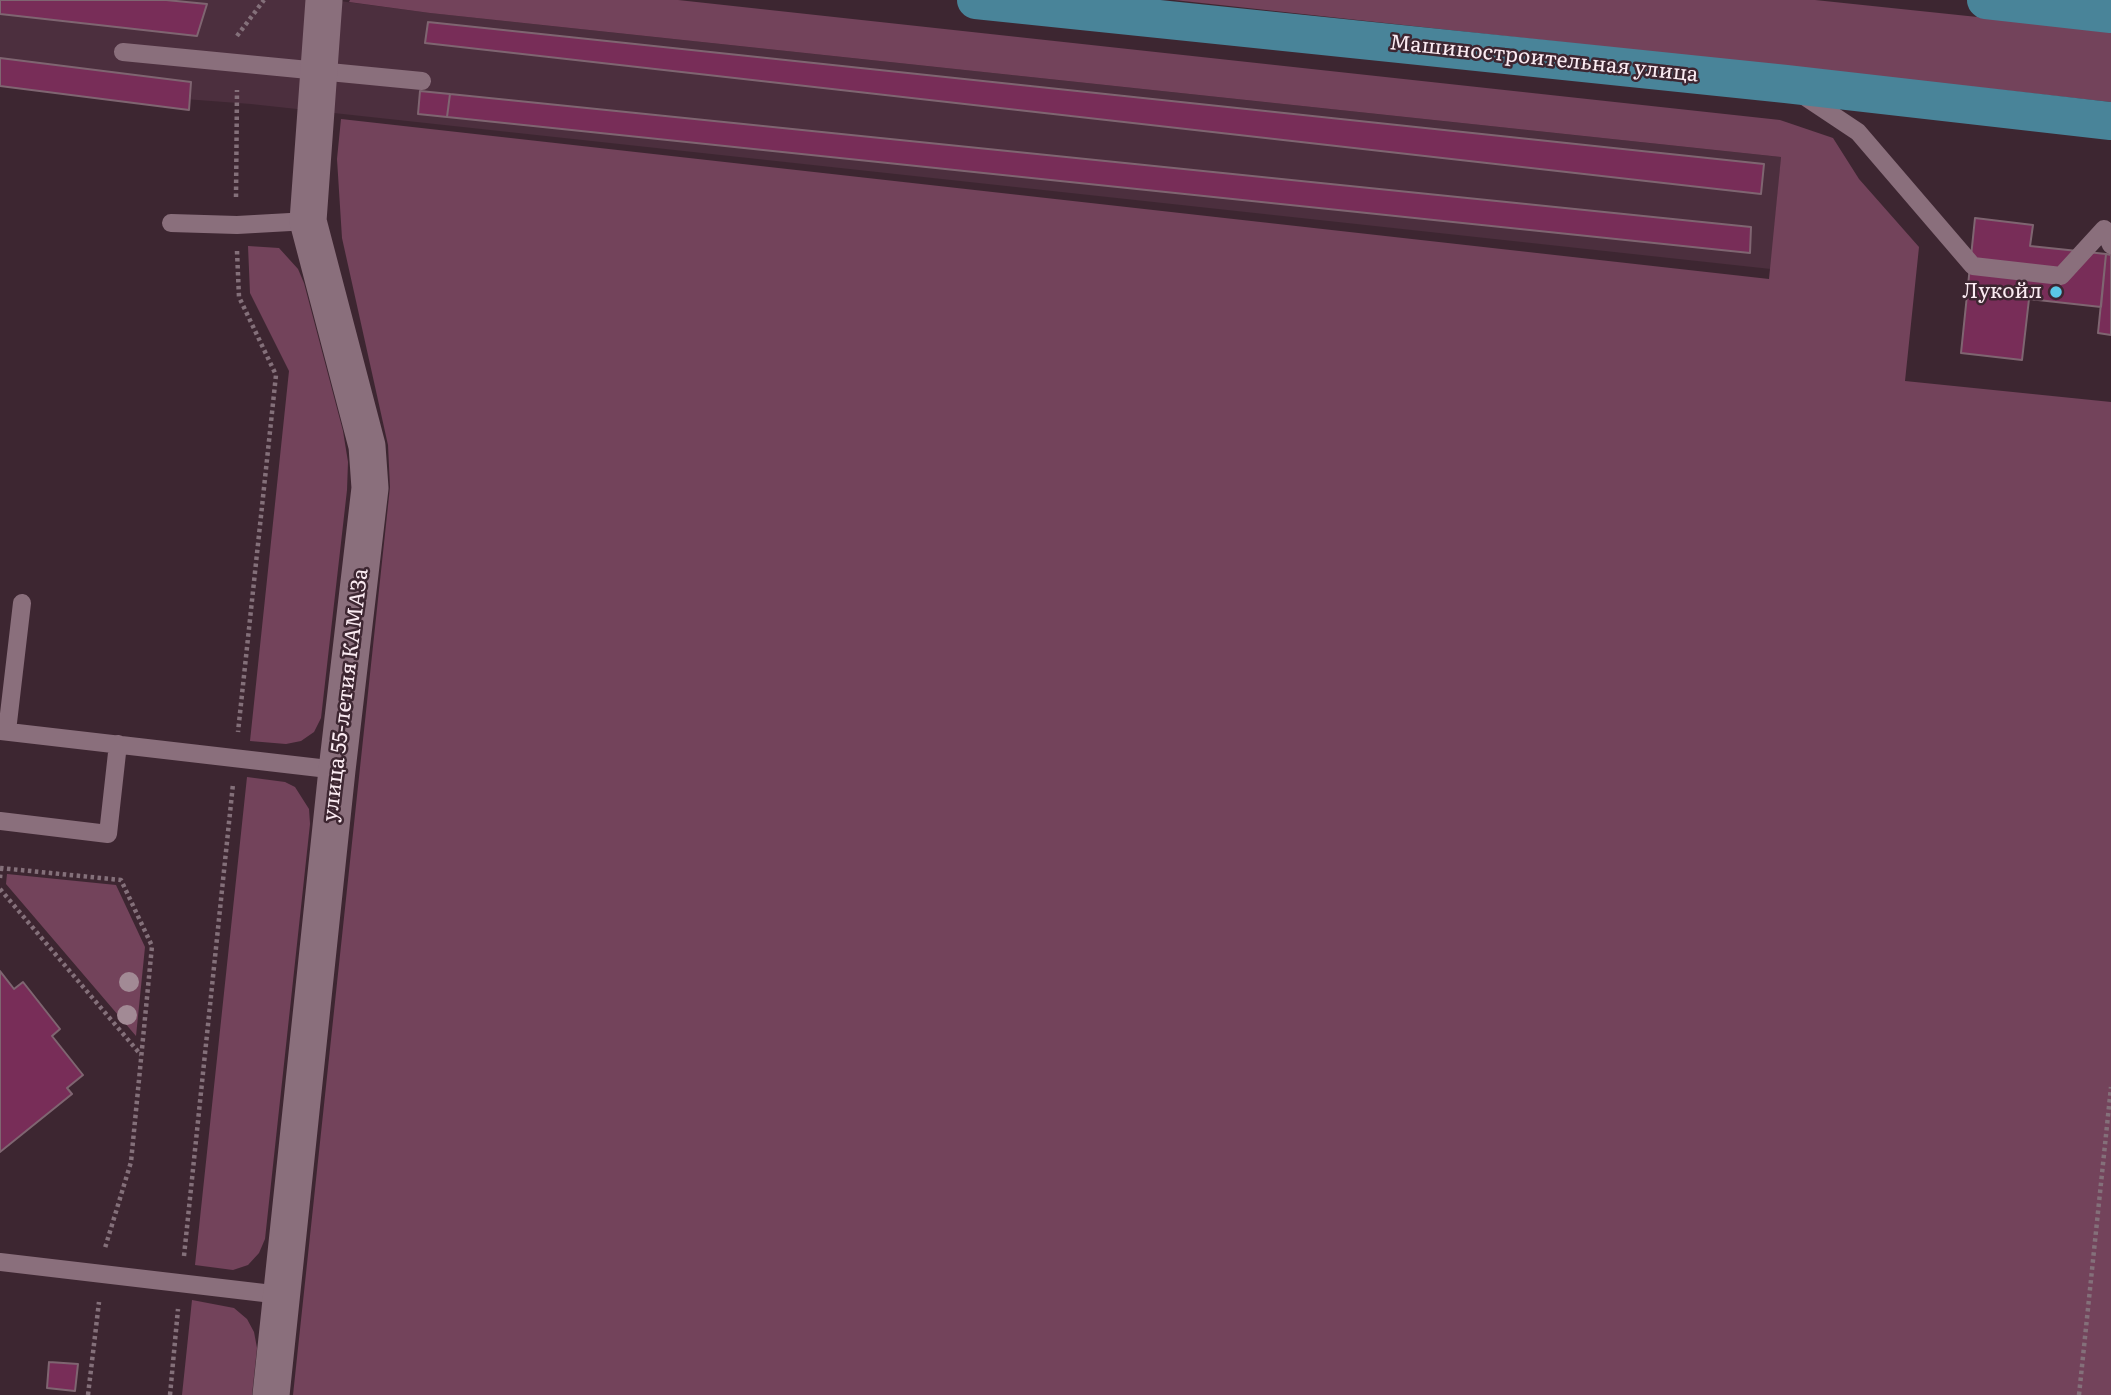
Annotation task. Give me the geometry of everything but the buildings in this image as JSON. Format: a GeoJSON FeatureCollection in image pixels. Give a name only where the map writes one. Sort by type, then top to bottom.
{"type":"FeatureCollection","features":[{"type":"Feature","properties":{"kind":"main road","name":"Машиностроительная улица"},"geometry":{"type":"LineString","coordinates":[[976,0],[1786,84],[2111,121]]}},
{"type":"Feature","properties":{"kind":"main road"},"geometry":{"type":"LineString","coordinates":[[1986,0],[2111,14]]}},
{"type":"Feature","properties":{"kind":"street","name":"улица 55-летия КАМАЗа"},"geometry":{"type":"LineString","coordinates":[[271,1395],[337,770],[370,488],[367,446],[308,221],[324,0]]}},
{"type":"Feature","properties":{"kind":"lane"},"geometry":{"type":"LineString","coordinates":[[123,52],[422,81]]}},
{"type":"Feature","properties":{"kind":"lane"},"geometry":{"type":"LineString","coordinates":[[1786,84],[1858,132],[1973,266],[2060,276],[2105,229],[2111,245]]}},
{"type":"Feature","properties":{"kind":"lane"},"geometry":{"type":"LineString","coordinates":[[171,223],[237,225],[308,221]]}},
{"type":"Feature","properties":{"kind":"lane"},"geometry":{"type":"LineString","coordinates":[[22,603],[4,731],[337,770]]}},
{"type":"Feature","properties":{"kind":"lane"},"geometry":{"type":"LineString","coordinates":[[0,821],[108,834],[118,744]]}},
{"type":"Feature","properties":{"kind":"lane"},"geometry":{"type":"LineString","coordinates":[[0,1262],[281,1295]]}},
{"type":"Feature","properties":{"kind":"path"},"geometry":{"type":"LineString","coordinates":[[236,204],[237,36],[264,0]]}},
{"type":"Feature","properties":{"kind":"path"},"geometry":{"type":"LineString","coordinates":[[237,244],[240,297],[276,375],[238,740]]}},
{"type":"Feature","properties":{"kind":"path"},"geometry":{"type":"LineString","coordinates":[[183,1264],[234,775]]}},
{"type":"Feature","properties":{"kind":"path"},"geometry":{"type":"LineString","coordinates":[[0,878],[0,868],[121,880],[152,946],[131,1162],[105,1247],[88,1395]]}},
{"type":"Feature","properties":{"kind":"path"},"geometry":{"type":"LineString","coordinates":[[0,889],[141,1055]]}},
{"type":"Feature","properties":{"kind":"path"},"geometry":{"type":"LineString","coordinates":[[2079,1395],[2111,1087]]}},
{"type":"Feature","properties":{"kind":"path"},"geometry":{"type":"LineString","coordinates":[[170,1395],[180,1298]]}},
{"type":"Feature","properties":{"kind":"shaded area"},"geometry":{"type":"Polygon","coordinates":[[[0,0],[332,0],[430,13],[1781,157],[1771,269],[251,104],[0,85],[0,0]]]}},
{"type":"Feature","properties":{"kind":"shaded area"},"geometry":{"type":"Polygon","coordinates":[[[678,0],[1780,120],[1833,138],[1859,179],[1919,247],[1905,381],[2111,402],[2111,1395],[293,1395],[390,487],[388,445],[342,238],[337,159],[341,119],[1769,279],[1781,157],[430,13],[349,2],[678,0]]]}},
{"type":"Feature","properties":{"kind":"shaded area"},"geometry":{"type":"Polygon","coordinates":[[[1174,0],[1815,0],[2111,31],[2111,102],[1174,0]]]}},
{"type":"Feature","properties":{"kind":"shaded area"},"geometry":{"type":"Polygon","coordinates":[[[248,246],[279,248],[298,269],[343,431],[348,462],[321,718],[314,732],[301,741],[286,744],[250,741],[289,371],[250,293],[248,246]]]}},
{"type":"Feature","properties":{"kind":"shaded area"},"geometry":{"type":"Polygon","coordinates":[[[247,777],[285,782],[295,787],[309,809],[310,824],[265,1239],[259,1253],[248,1265],[233,1270],[195,1265],[247,777]]]}},
{"type":"Feature","properties":{"kind":"shaded area"},"geometry":{"type":"Polygon","coordinates":[[[7,874],[116,885],[145,947],[136,1036],[6,884],[7,874]]]}},
{"type":"Feature","properties":{"kind":"shaded area"},"geometry":{"type":"Polygon","coordinates":[[[192,1300],[234,1308],[247,1319],[254,1332],[257,1348],[252,1395],[182,1395],[192,1300]]]}},
{"type":"Feature","properties":{"kind":"place","name":"Лукойл"},"geometry":{"type":"Point","coordinates":[2056,292]}}]}
